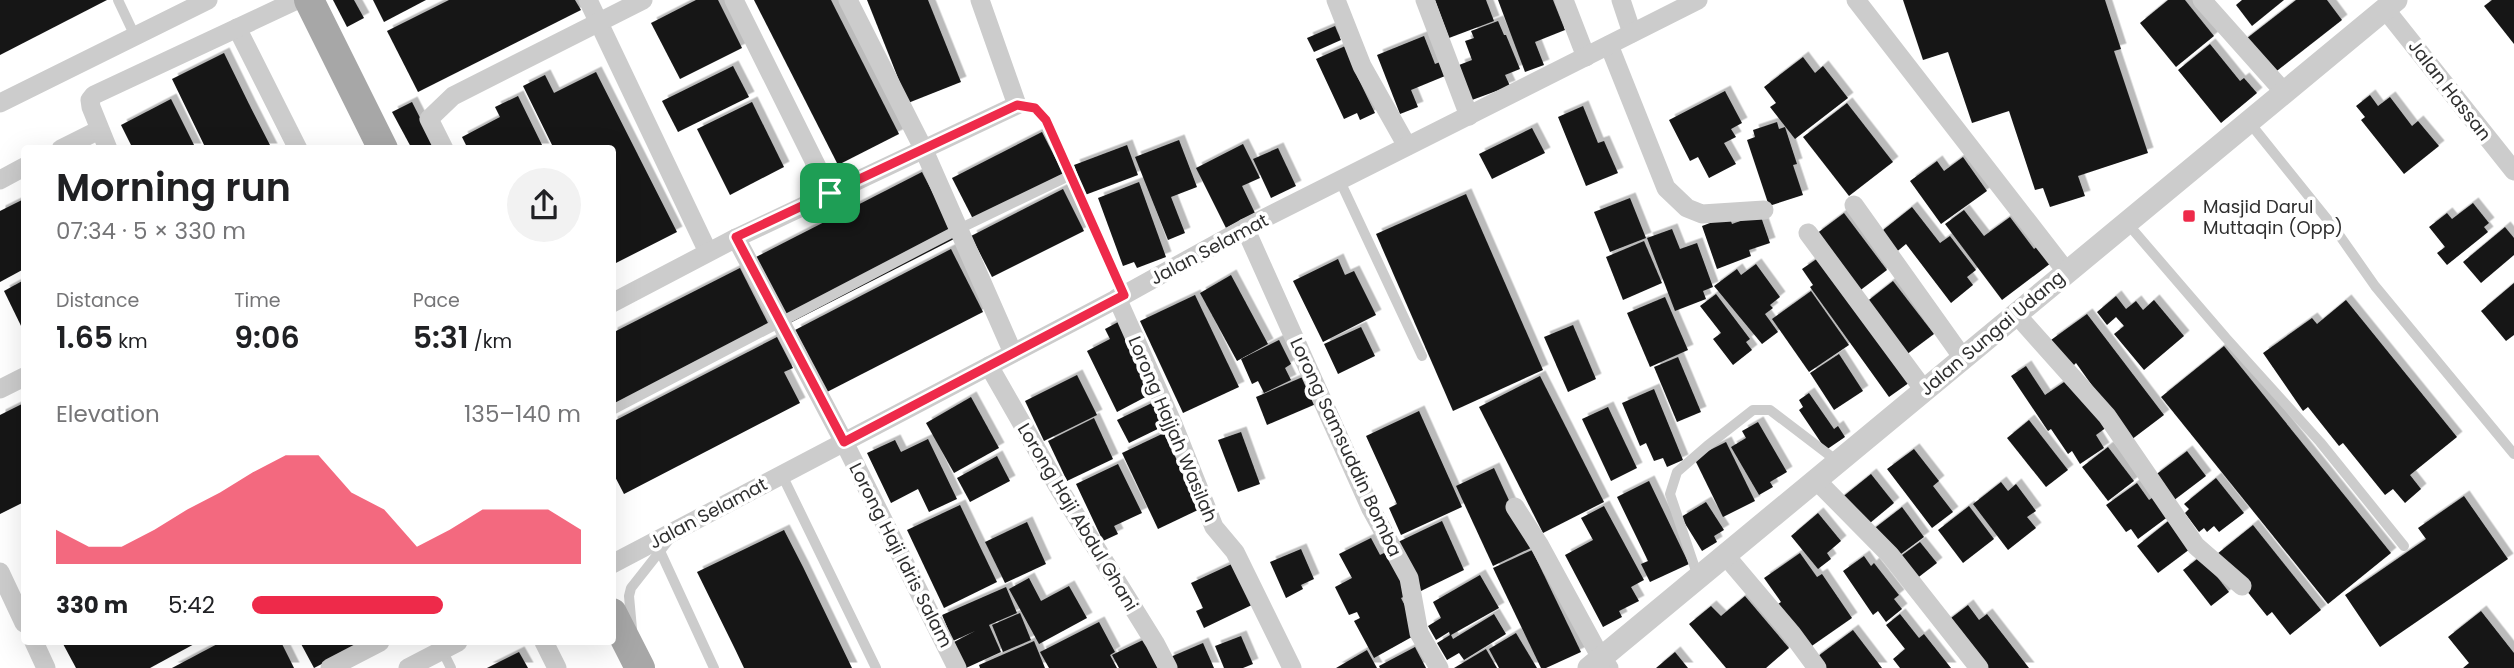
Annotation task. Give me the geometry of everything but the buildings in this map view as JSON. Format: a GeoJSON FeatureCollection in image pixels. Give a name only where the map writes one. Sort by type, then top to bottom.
{"type":"FeatureCollection","features":[{"type":"Feature","properties":{"kind":"main road"},"geometry":{"type":"LineString","coordinates":[[309,0],[381,145]]}},
{"type":"Feature","properties":{"kind":"main road"},"geometry":{"type":"LineString","coordinates":[[616,621],[637,662]]}},
{"type":"Feature","properties":{"kind":"street"},"geometry":{"type":"LineString","coordinates":[[0,103],[208,0]]}},
{"type":"Feature","properties":{"kind":"street"},"geometry":{"type":"LineString","coordinates":[[106,145],[90,100],[94,95],[297,0]]}},
{"type":"Feature","properties":{"kind":"street"},"geometry":{"type":"LineString","coordinates":[[588,0],[708,253]]}},
{"type":"Feature","properties":{"kind":"street"},"geometry":{"type":"LineString","coordinates":[[442,145],[429,119],[453,96],[643,0]]}},
{"type":"Feature","properties":{"kind":"street"},"geometry":{"type":"LineString","coordinates":[[734,0],[830,193]]}},
{"type":"Feature","properties":{"kind":"street"},"geometry":{"type":"LineString","coordinates":[[848,0],[923,148],[1013,353]]}},
{"type":"Feature","properties":{"kind":"street"},"geometry":{"type":"LineString","coordinates":[[616,301],[736,237],[1017,105],[980,0]]}},
{"type":"Feature","properties":{"kind":"street"},"geometry":{"type":"LineString","coordinates":[[1336,0],[1363,66],[1407,146]]}},
{"type":"Feature","properties":{"kind":"street"},"geometry":{"type":"LineString","coordinates":[[1425,0],[1469,116]]}},
{"type":"Feature","properties":{"kind":"street"},"geometry":{"type":"LineString","coordinates":[[1564,0],[1586,57]]}},
{"type":"Feature","properties":{"kind":"street"},"geometry":{"type":"LineString","coordinates":[[1621,0],[1632,33]]}},
{"type":"Feature","properties":{"kind":"street","name":"Jalan Selamat"},"geometry":{"type":"LineString","coordinates":[[616,562],[1120,297],[1245,228],[1698,0]]}},
{"type":"Feature","properties":{"kind":"street"},"geometry":{"type":"LineString","coordinates":[[2202,0],[2284,92]]}},
{"type":"Feature","properties":{"kind":"street"},"geometry":{"type":"LineString","coordinates":[[1859,4],[2066,271]]}},
{"type":"Feature","properties":{"kind":"street","name":"Jalan Sungai Udang"},"geometry":{"type":"LineString","coordinates":[[1600,665],[1698,577],[2391,4]]}},
{"type":"Feature","properties":{"kind":"street","name":"Jalan Hassan"},"geometry":{"type":"LineString","coordinates":[[2391,4],[2514,171]]}},
{"type":"Feature","properties":{"kind":"street"},"geometry":{"type":"LineString","coordinates":[[237,28],[296,145]]}},
{"type":"Feature","properties":{"kind":"street"},"geometry":{"type":"LineString","coordinates":[[1609,45],[1666,188],[1687,208],[1702,214],[1764,210]]}},
{"type":"Feature","properties":{"kind":"street"},"geometry":{"type":"LineString","coordinates":[[69,145],[99,130]]}},
{"type":"Feature","properties":{"kind":"street"},"geometry":{"type":"LineString","coordinates":[[0,180],[21,169]]}},
{"type":"Feature","properties":{"kind":"street"},"geometry":{"type":"LineString","coordinates":[[1854,205],[1963,358]]}},
{"type":"Feature","properties":{"kind":"street","name":"Lorong Samsuddin Bomba"},"geometry":{"type":"LineString","coordinates":[[1245,228],[1371,509],[1409,578],[1419,633],[1439,668]]}},
{"type":"Feature","properties":{"kind":"street"},"geometry":{"type":"LineString","coordinates":[[1808,233],[1924,390]]}},
{"type":"Feature","properties":{"kind":"street","name":"Lorong Haji Idris Salam"},"geometry":{"type":"LineString","coordinates":[[736,237],[844,442],[957,668]]}},
{"type":"Feature","properties":{"kind":"street","name":"Lorong Hajjah Wasilah"},"geometry":{"type":"LineString","coordinates":[[1120,297],[1214,527],[1236,552],[1292,668]]}},
{"type":"Feature","properties":{"kind":"street"},"geometry":{"type":"LineString","coordinates":[[2016,314],[2107,416],[2196,546],[2242,586]]}},
{"type":"Feature","properties":{"kind":"street","name":"Lorong Haji Abdul Ghani"},"geometry":{"type":"LineString","coordinates":[[989,366],[1168,668]]}},
{"type":"Feature","properties":{"kind":"street"},"geometry":{"type":"LineString","coordinates":[[0,389],[21,378]]}},
{"type":"Feature","properties":{"kind":"street"},"geometry":{"type":"LineString","coordinates":[[1816,480],[1890,555],[1979,668]]}},
{"type":"Feature","properties":{"kind":"street"},"geometry":{"type":"LineString","coordinates":[[1515,507],[1540,546],[1600,665]]}},
{"type":"Feature","properties":{"kind":"street"},"geometry":{"type":"LineString","coordinates":[[1725,555],[1818,668]]}},
{"type":"Feature","properties":{"kind":"street"},"geometry":{"type":"LineString","coordinates":[[0,572],[21,616],[0,618]]}},
{"type":"Feature","properties":{"kind":"street"},"geometry":{"type":"LineString","coordinates":[[35,645],[46,668]]}},
{"type":"Feature","properties":{"kind":"street"},"geometry":{"type":"LineString","coordinates":[[330,668],[374,645]]}},
{"type":"Feature","properties":{"kind":"street"},"geometry":{"type":"LineString","coordinates":[[546,645],[557,668]]}},
{"type":"Feature","properties":{"kind":"street"},"geometry":{"type":"LineString","coordinates":[[408,668],[450,654]]}},
{"type":"Feature","properties":{"kind":"lane"},"geometry":{"type":"LineString","coordinates":[[118,0],[135,36]]}},
{"type":"Feature","properties":{"kind":"lane"},"geometry":{"type":"LineString","coordinates":[[1017,105],[1035,108],[1046,120],[1120,297]]}},
{"type":"Feature","properties":{"kind":"lane"},"geometry":{"type":"LineString","coordinates":[[2249,121],[2335,229],[2375,286],[2514,454]]}},
{"type":"Feature","properties":{"kind":"lane"},"geometry":{"type":"LineString","coordinates":[[616,408],[959,229],[1071,175]]}},
{"type":"Feature","properties":{"kind":"lane"},"geometry":{"type":"LineString","coordinates":[[1340,181],[1422,356]]}},
{"type":"Feature","properties":{"kind":"lane"},"geometry":{"type":"LineString","coordinates":[[2127,222],[2320,442],[2404,546]]}},
{"type":"Feature","properties":{"kind":"lane"},"geometry":{"type":"LineString","coordinates":[[1698,577],[1670,494],[1677,472],[1707,446],[1753,410],[1770,410],[1838,461]]}},
{"type":"Feature","properties":{"kind":"lane"},"geometry":{"type":"LineString","coordinates":[[782,475],[876,668]]}},
{"type":"Feature","properties":{"kind":"lane"},"geometry":{"type":"LineString","coordinates":[[637,662],[629,596],[631,588],[677,530]]}},
{"type":"Feature","properties":{"kind":"lane"},"geometry":{"type":"LineString","coordinates":[[660,551],[714,668]]}},
{"type":"Feature","properties":{"kind":"place","name":"Masjid Darul Muttaqin (Opp)"},"geometry":{"type":"Point","coordinates":[2189,216]}},
{"type":"Feature","properties":{"kind":"route"},"geometry":{"type":"LineString","coordinates":[[1017,105],[1035,108],[1046,120],[1124,295],[844,442],[736,237],[830,193],[1017,105]]}}]}
